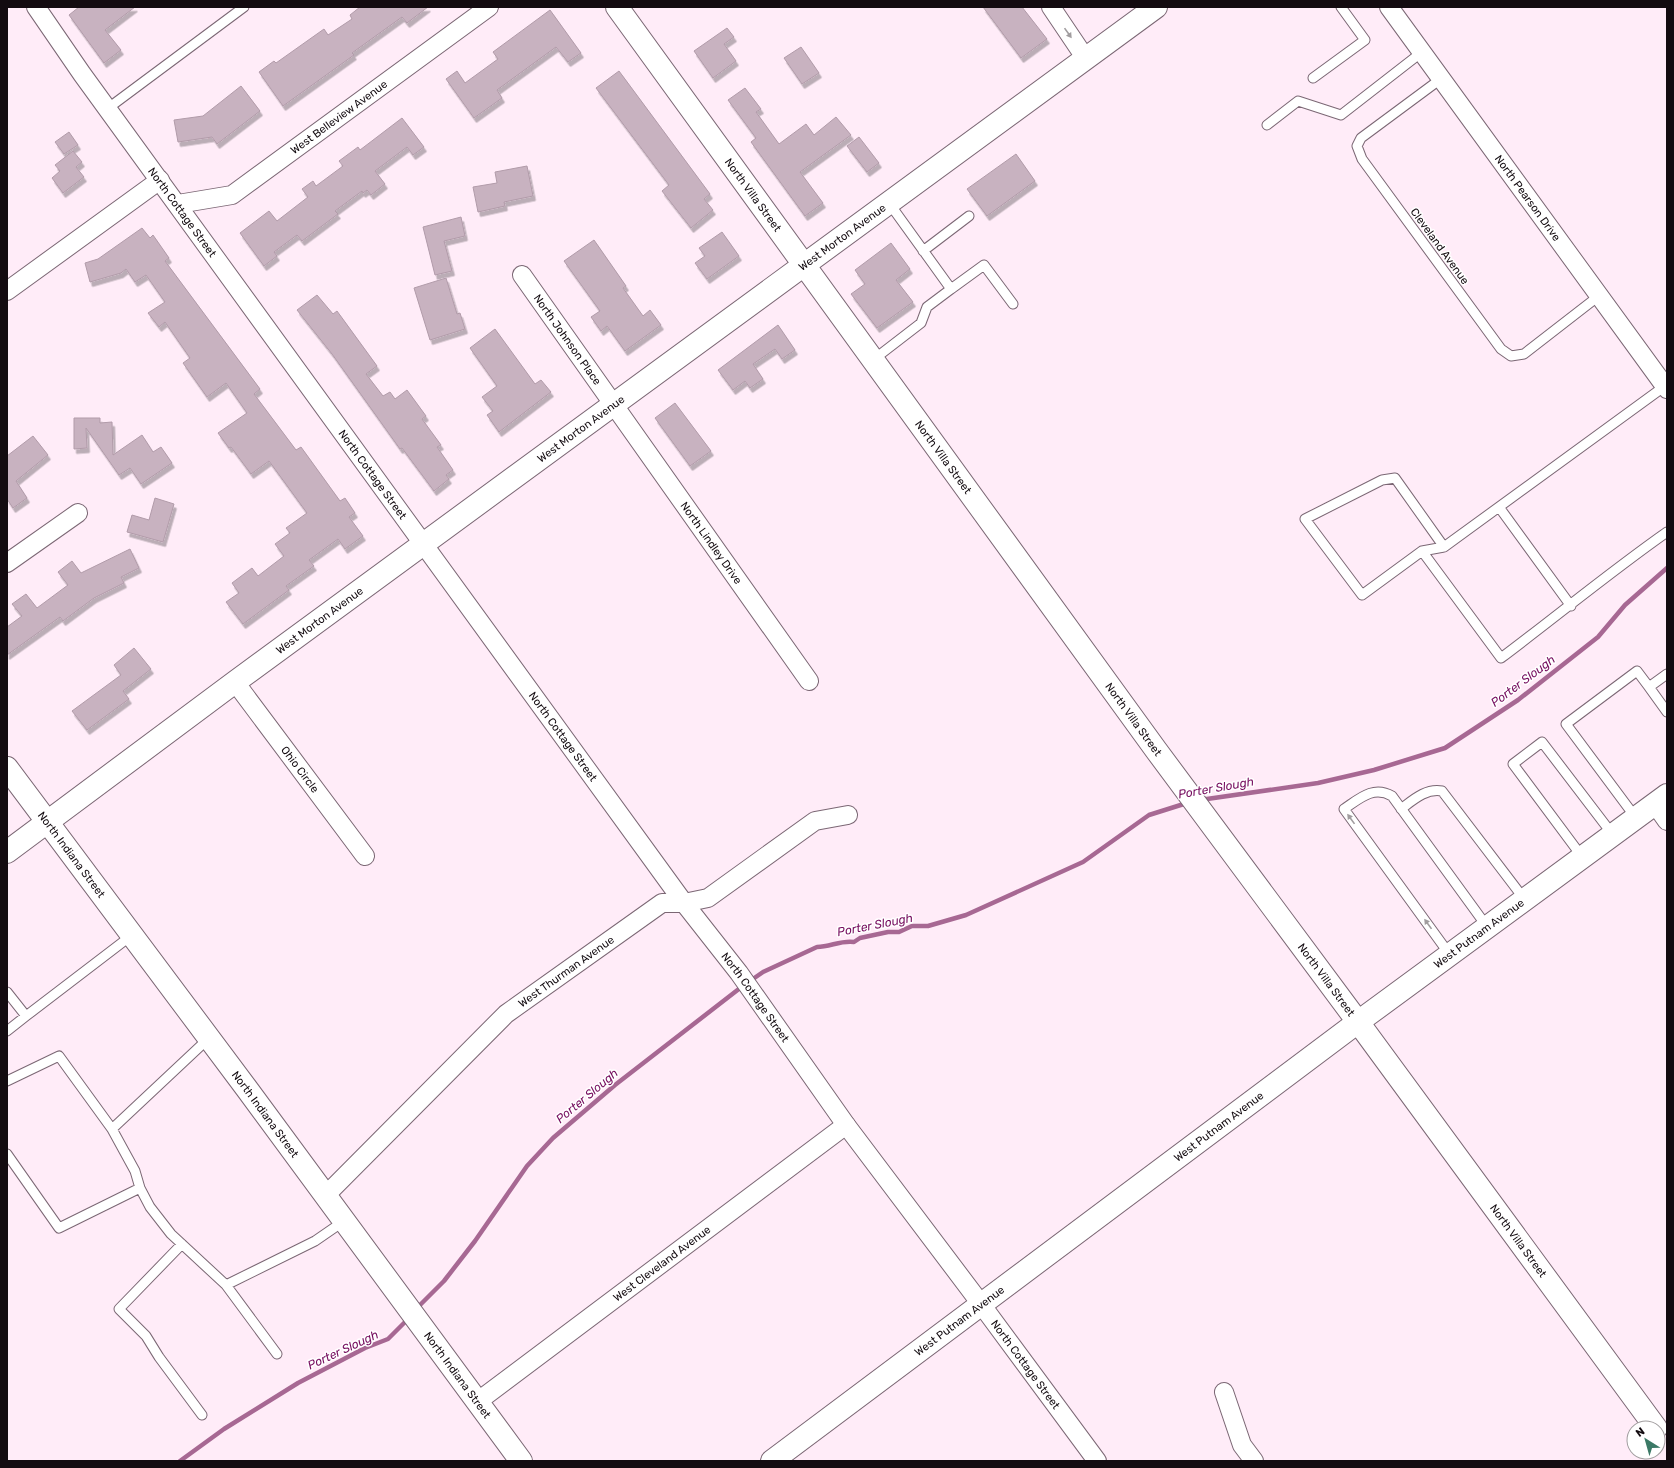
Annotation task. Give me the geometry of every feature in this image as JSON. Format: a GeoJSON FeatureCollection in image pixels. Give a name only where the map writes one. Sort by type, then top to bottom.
{"type":"FeatureCollection","features":[{"type":"Feature","properties":{"kind":"street","name":"North Cottage Street"},"geometry":{"type":"LineString","coordinates":[[36,7],[107,109],[178,204],[684,902],[739,973],[846,1125],[1097,1461]]}},
{"type":"Feature","properties":{"kind":"street","name":"West Belleview Avenue"},"geometry":{"type":"LineString","coordinates":[[178,204],[232,196],[489,7]]}},
{"type":"Feature","properties":{"kind":"street","name":"North Villa Street"},"geometry":{"type":"LineString","coordinates":[[617,7],[1182,786],[1358,1022],[1650,1420]]}},
{"type":"Feature","properties":{"kind":"street"},"geometry":{"type":"LineString","coordinates":[[1051,7],[1086,59]]}},
{"type":"Feature","properties":{"kind":"street","name":"West Morton Avenue"},"geometry":{"type":"LineString","coordinates":[[7,852],[235,682],[1156,7]]}},
{"type":"Feature","properties":{"kind":"street","name":"North Pearson Drive"},"geometry":{"type":"LineString","coordinates":[[1389,7],[1666,387]]}},
{"type":"Feature","properties":{"kind":"street"},"geometry":{"type":"LineString","coordinates":[[7,291],[160,180]]}},
{"type":"Feature","properties":{"kind":"street","name":"North Johnson Place"},"geometry":{"type":"LineString","coordinates":[[522,275],[612,405]]}},
{"type":"Feature","properties":{"kind":"street","name":"North Lindley Drive"},"geometry":{"type":"LineString","coordinates":[[612,405],[809,681]]}},
{"type":"Feature","properties":{"kind":"street"},"geometry":{"type":"LineString","coordinates":[[7,563],[78,512]]}},
{"type":"Feature","properties":{"kind":"street","name":"Ohio Circle"},"geometry":{"type":"LineString","coordinates":[[235,682],[365,856]]}},
{"type":"Feature","properties":{"kind":"street","name":"North Indiana Street"},"geometry":{"type":"LineString","coordinates":[[7,768],[399,1293],[521,1461]]}},
{"type":"Feature","properties":{"kind":"street","name":"West Putnam Avenue"},"geometry":{"type":"LineString","coordinates":[[772,1461],[1358,1022],[1451,956],[1612,835],[1636,818],[1663,807]]}},
{"type":"Feature","properties":{"kind":"street","name":"West Thurman Avenue"},"geometry":{"type":"LineString","coordinates":[[326,1195],[506,1014],[662,903],[684,902],[708,898],[815,821],[848,815]]}},
{"type":"Feature","properties":{"kind":"street","name":"West Cleveland Avenue"},"geometry":{"type":"LineString","coordinates":[[477,1402],[846,1125]]}},
{"type":"Feature","properties":{"kind":"street"},"geometry":{"type":"LineString","coordinates":[[1224,1392],[1242,1445],[1254,1461]]}},
{"type":"Feature","properties":{"kind":"lane"},"geometry":{"type":"LineString","coordinates":[[107,109],[244,7]]}},
{"type":"Feature","properties":{"kind":"lane"},"geometry":{"type":"LineString","coordinates":[[1313,78],[1365,40],[1341,7]]}},
{"type":"Feature","properties":{"kind":"lane"},"geometry":{"type":"LineString","coordinates":[[1267,124],[1298,101],[1341,114],[1422,52]]}},
{"type":"Feature","properties":{"kind":"lane","name":"Cleveland Avenue"},"geometry":{"type":"LineString","coordinates":[[1442,78],[1362,138],[1358,146],[1362,159],[1501,349],[1511,356],[1524,354],[1600,295]]}},
{"type":"Feature","properties":{"kind":"lane"},"geometry":{"type":"LineString","coordinates":[[889,203],[951,289]]}},
{"type":"Feature","properties":{"kind":"lane"},"geometry":{"type":"LineString","coordinates":[[924,251],[969,216]]}},
{"type":"Feature","properties":{"kind":"lane"},"geometry":{"type":"LineString","coordinates":[[873,360],[921,323],[927,307],[984,265],[1013,304]]}},
{"type":"Feature","properties":{"kind":"lane"},"geometry":{"type":"LineString","coordinates":[[1444,547],[1395,478],[1382,480],[1305,519],[1362,595],[1422,551],[1444,547],[1666,387]]}},
{"type":"Feature","properties":{"kind":"lane"},"geometry":{"type":"LineString","coordinates":[[1499,507],[1571,606]]}},
{"type":"Feature","properties":{"kind":"lane"},"geometry":{"type":"LineString","coordinates":[[1422,551],[1501,658],[1571,606],[1628,560],[1667,532]]}},
{"type":"Feature","properties":{"kind":"lane"},"geometry":{"type":"LineString","coordinates":[[1636,818],[1566,724],[1637,671],[1667,712]]}},
{"type":"Feature","properties":{"kind":"lane"},"geometry":{"type":"LineString","coordinates":[[1649,687],[1667,674]]}},
{"type":"Feature","properties":{"kind":"lane"},"geometry":{"type":"LineString","coordinates":[[1583,858],[1513,764],[1542,742],[1612,835]]}},
{"type":"Feature","properties":{"kind":"lane"},"geometry":{"type":"LineString","coordinates":[[1401,809],[1421,794],[1432,790],[1442,791],[1525,900]]}},
{"type":"Feature","properties":{"kind":"lane"},"geometry":{"type":"LineString","coordinates":[[1451,956],[1344,809],[1363,796],[1374,791],[1387,793],[1392,796],[1488,928]]}},
{"type":"Feature","properties":{"kind":"lane"},"geometry":{"type":"LineString","coordinates":[[7,1031],[133,935]]}},
{"type":"Feature","properties":{"kind":"lane"},"geometry":{"type":"LineString","coordinates":[[7,992],[26,1016]]}},
{"type":"Feature","properties":{"kind":"lane"},"geometry":{"type":"LineString","coordinates":[[112,1129],[209,1038]]}},
{"type":"Feature","properties":{"kind":"lane"},"geometry":{"type":"LineString","coordinates":[[7,1081],[59,1056],[112,1129],[134,1171],[140,1188],[150,1207],[172,1234],[226,1285],[277,1354]]}},
{"type":"Feature","properties":{"kind":"lane"},"geometry":{"type":"LineString","coordinates":[[7,1154],[59,1228],[140,1188]]}},
{"type":"Feature","properties":{"kind":"lane"},"geometry":{"type":"LineString","coordinates":[[226,1285],[316,1241],[344,1220]]}},
{"type":"Feature","properties":{"kind":"lane"},"geometry":{"type":"LineString","coordinates":[[182,1244],[119,1310],[146,1336],[159,1357],[202,1416]]}},
{"type":"Feature","properties":{"kind":"building"},"geometry":{"type":"Polygon","coordinates":[[[79,7],[135,7],[105,30],[121,50],[104,63],[69,15],[79,7]]]}},
{"type":"Feature","properties":{"kind":"building"},"geometry":{"type":"Polygon","coordinates":[[[360,7],[428,7],[407,23],[402,17],[352,53],[354,55],[283,106],[259,72],[274,61],[276,63],[324,29],[328,35],[352,19],[350,15],[360,7]]]}},
{"type":"Feature","properties":{"kind":"building"},"geometry":{"type":"Polygon","coordinates":[[[983,7],[1022,7],[1047,39],[1021,58],[983,7]]]}},
{"type":"Feature","properties":{"kind":"building"},"geometry":{"type":"Polygon","coordinates":[[[550,10],[581,53],[568,62],[556,47],[497,90],[502,98],[474,118],[446,79],[457,71],[465,83],[498,59],[493,52],[550,10]]]}},
{"type":"Feature","properties":{"kind":"building"},"geometry":{"type":"Polygon","coordinates":[[[727,28],[734,37],[724,44],[736,61],[713,78],[694,51],[727,28]]]}},
{"type":"Feature","properties":{"kind":"building"},"geometry":{"type":"Polygon","coordinates":[[[801,47],[819,73],[802,84],[784,58],[801,47]]]}},
{"type":"Feature","properties":{"kind":"building"},"geometry":{"type":"Polygon","coordinates":[[[619,71],[710,194],[704,199],[713,210],[691,228],[662,191],[669,185],[596,88],[619,71]]]}},
{"type":"Feature","properties":{"kind":"building"},"geometry":{"type":"Polygon","coordinates":[[[241,86],[260,111],[217,144],[212,137],[178,142],[174,120],[203,116],[241,86]]]}},
{"type":"Feature","properties":{"kind":"building"},"geometry":{"type":"Polygon","coordinates":[[[745,88],[761,109],[756,112],[779,144],[806,124],[814,135],[836,117],[851,135],[800,172],[823,203],[805,216],[751,142],[756,138],[728,100],[745,88]]]}},
{"type":"Feature","properties":{"kind":"building"},"geometry":{"type":"Polygon","coordinates":[[[402,118],[424,147],[413,155],[407,147],[375,171],[385,184],[371,195],[367,190],[363,193],[362,191],[335,211],[338,214],[302,241],[297,235],[274,252],[277,256],[264,266],[240,233],[269,211],[277,221],[308,197],[302,189],[313,181],[316,186],[343,166],[339,161],[358,147],[360,150],[402,118]]]}},
{"type":"Feature","properties":{"kind":"building"},"geometry":{"type":"Polygon","coordinates":[[[69,132],[78,145],[64,154],[55,142],[69,132]]]}},
{"type":"Feature","properties":{"kind":"building"},"geometry":{"type":"Polygon","coordinates":[[[859,137],[879,163],[867,172],[847,146],[859,137]]]}},
{"type":"Feature","properties":{"kind":"building"},"geometry":{"type":"Polygon","coordinates":[[[73,151],[82,162],[76,167],[84,177],[63,193],[52,178],[60,171],[55,165],[73,151]]]}},
{"type":"Feature","properties":{"kind":"building"},"geometry":{"type":"Polygon","coordinates":[[[1016,154],[1035,181],[987,216],[967,189],[1016,154]]]}},
{"type":"Feature","properties":{"kind":"building"},"geometry":{"type":"Polygon","coordinates":[[[527,166],[533,196],[504,202],[505,206],[478,212],[473,187],[497,183],[495,172],[527,166]]]}},
{"type":"Feature","properties":{"kind":"building"},"geometry":{"type":"Polygon","coordinates":[[[461,217],[465,236],[444,241],[452,271],[435,275],[423,227],[461,217]]]}},
{"type":"Feature","properties":{"kind":"building"},"geometry":{"type":"Polygon","coordinates":[[[142,228],[150,238],[153,235],[169,258],[165,261],[260,389],[254,394],[296,450],[301,447],[340,501],[345,498],[355,513],[349,517],[363,536],[345,549],[338,539],[309,560],[314,566],[286,586],[289,590],[243,624],[226,602],[239,593],[232,583],[252,568],[258,576],[284,556],[275,544],[290,533],[286,528],[307,513],[269,461],[251,474],[231,447],[229,448],[218,433],[247,413],[226,383],[207,397],[183,363],[190,358],[165,322],[159,327],[148,313],[165,302],[146,275],[135,282],[126,269],[121,273],[90,282],[85,263],[98,259],[142,228]]]}},
{"type":"Feature","properties":{"kind":"building"},"geometry":{"type":"Polygon","coordinates":[[[722,232],[739,256],[707,279],[695,263],[705,256],[699,248],[722,232]]]}},
{"type":"Feature","properties":{"kind":"building"},"geometry":{"type":"Polygon","coordinates":[[[594,240],[626,286],[623,288],[643,316],[650,310],[661,325],[625,351],[607,326],[601,331],[591,317],[600,311],[564,261],[594,240]]]}},
{"type":"Feature","properties":{"kind":"building"},"geometry":{"type":"Polygon","coordinates":[[[891,243],[910,269],[896,280],[913,302],[877,328],[851,294],[865,284],[855,270],[891,243]]]}},
{"type":"Feature","properties":{"kind":"building"},"geometry":{"type":"Polygon","coordinates":[[[446,278],[457,314],[460,313],[465,329],[430,340],[414,288],[446,278]]]}},
{"type":"Feature","properties":{"kind":"building"},"geometry":{"type":"Polygon","coordinates":[[[317,295],[333,314],[337,311],[377,366],[366,374],[383,396],[390,392],[395,399],[407,390],[426,416],[422,419],[441,445],[437,447],[453,470],[446,475],[449,479],[434,491],[402,448],[400,449],[332,354],[297,310],[317,295]]]}},
{"type":"Feature","properties":{"kind":"building"},"geometry":{"type":"Polygon","coordinates":[[[778,325],[795,350],[782,359],[775,349],[753,364],[763,379],[750,388],[745,381],[733,390],[718,370],[778,325]]]}},
{"type":"Feature","properties":{"kind":"building"},"geometry":{"type":"Polygon","coordinates":[[[495,329],[535,384],[541,380],[551,392],[499,432],[487,415],[493,411],[482,397],[497,386],[470,348],[495,329]]]}},
{"type":"Feature","properties":{"kind":"building"},"geometry":{"type":"Polygon","coordinates":[[[675,403],[711,451],[690,466],[655,418],[675,403]]]}},
{"type":"Feature","properties":{"kind":"building"},"geometry":{"type":"Polygon","coordinates":[[[74,418],[100,418],[100,423],[112,422],[113,455],[142,435],[153,452],[161,447],[172,463],[141,484],[130,468],[119,475],[86,428],[87,448],[74,449],[74,418]]]}},
{"type":"Feature","properties":{"kind":"building"},"geometry":{"type":"Polygon","coordinates":[[[33,436],[48,455],[16,481],[27,498],[13,508],[7,499],[7,456],[33,436]]]}},
{"type":"Feature","properties":{"kind":"building"},"geometry":{"type":"Polygon","coordinates":[[[155,498],[174,504],[163,542],[127,532],[132,515],[149,520],[155,498]]]}},
{"type":"Feature","properties":{"kind":"building"},"geometry":{"type":"Polygon","coordinates":[[[130,549],[139,568],[121,577],[124,583],[94,598],[63,621],[60,617],[7,655],[7,627],[22,616],[12,604],[26,594],[37,608],[68,585],[58,572],[72,561],[81,573],[130,549]]]}},
{"type":"Feature","properties":{"kind":"building"},"geometry":{"type":"Polygon","coordinates":[[[134,648],[151,669],[123,691],[129,699],[87,730],[72,711],[121,675],[114,665],[134,648]]]}},
{"type":"Feature","properties":{"kind":"waterway","name":"Porter Slough"},"geometry":{"type":"LineString","coordinates":[[1200,800],[1318,783],[1374,770],[1445,748],[1518,700],[1598,637],[1625,605],[1667,568]]}},
{"type":"Feature","properties":{"kind":"waterway","name":"Porter Slough"},"geometry":{"type":"LineString","coordinates":[[750,981],[763,972],[817,947],[845,942],[854,942],[860,938],[888,932],[899,932],[912,926],[928,926],[966,915],[1083,862],[1149,815],[1187,803]]}},
{"type":"Feature","properties":{"kind":"waterway","name":"Porter Slough"},"geometry":{"type":"LineString","coordinates":[[416,1309],[444,1281],[475,1241],[527,1166],[553,1138],[615,1085],[744,985]]}},
{"type":"Feature","properties":{"kind":"waterway","name":"Porter Slough"},"geometry":{"type":"LineString","coordinates":[[180,1461],[224,1429],[298,1383],[365,1348],[388,1339],[409,1318]]}}]}
